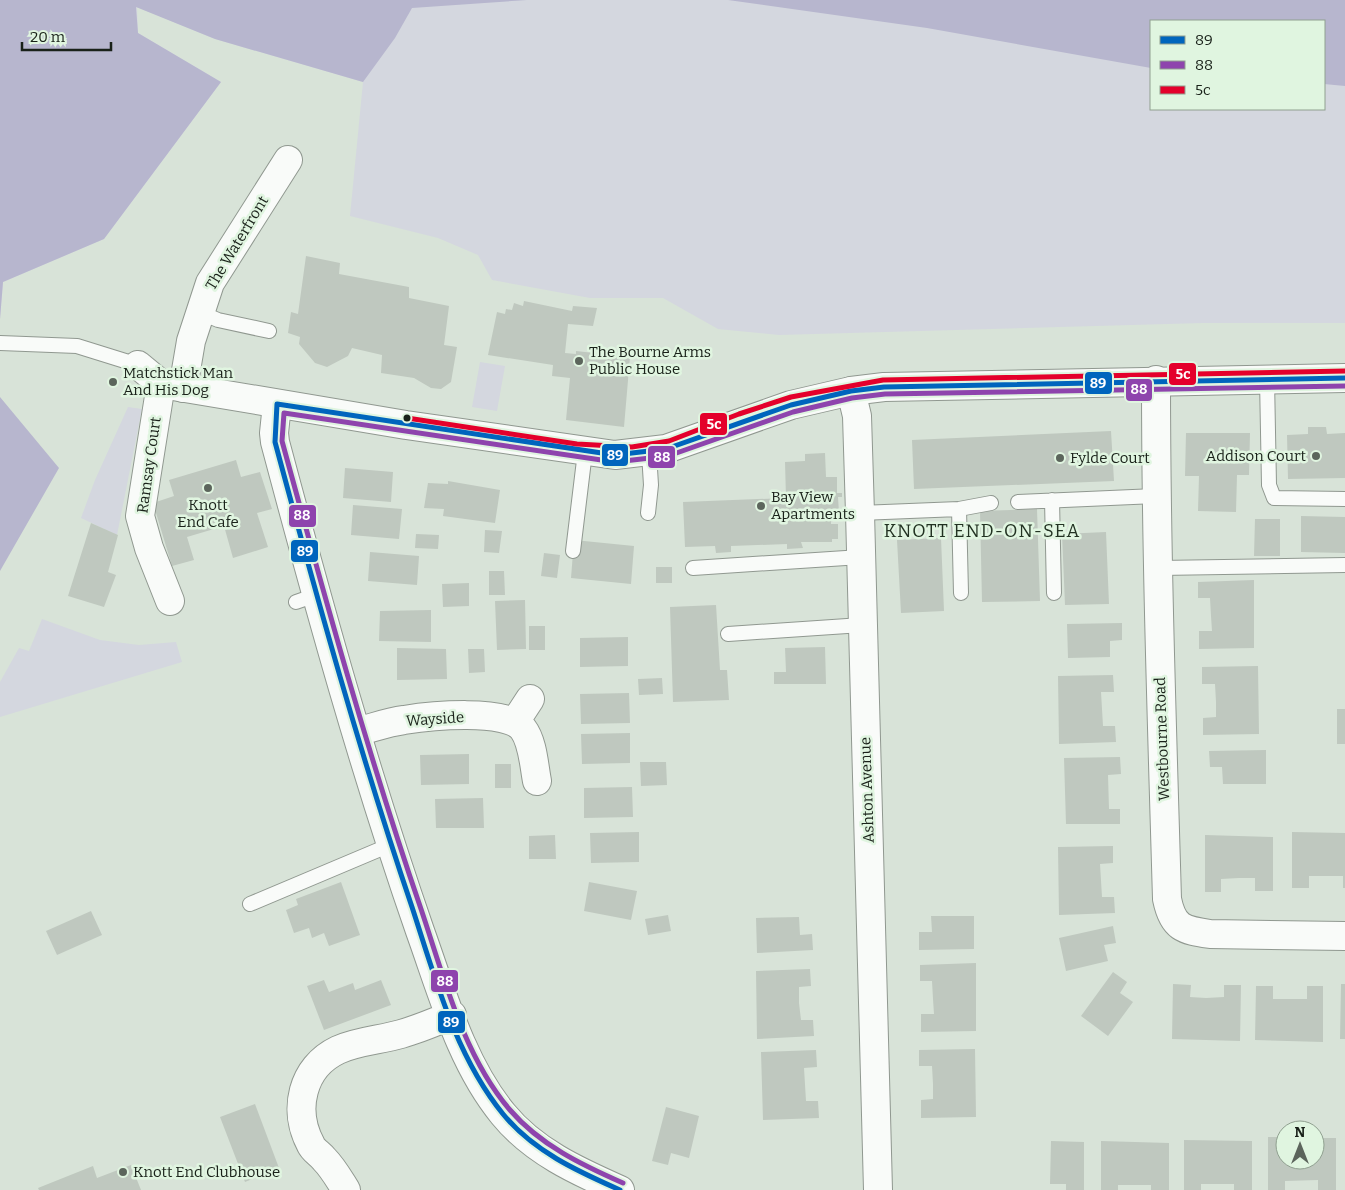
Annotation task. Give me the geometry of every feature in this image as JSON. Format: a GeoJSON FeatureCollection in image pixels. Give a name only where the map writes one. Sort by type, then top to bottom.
{"type":"FeatureCollection","features":[{"type":"Feature","properties":{"kind":"street","name":"The Waterfront"},"geometry":{"type":"LineString","coordinates":[[172,386],[191,341],[210,283],[288,160]]}},
{"type":"Feature","properties":{"kind":"street"},"geometry":{"type":"LineString","coordinates":[[138,365],[172,386],[584,452],[615,455],[649,453],[695,440],[740,421],[791,405],[851,391],[884,387],[1156,380],[1345,378]]}},
{"type":"Feature","properties":{"kind":"street","name":"Westbourne Road"},"geometry":{"type":"LineString","coordinates":[[1156,380],[1156,496],[1167,899],[1170,915],[1180,926],[1192,932],[1210,934],[1345,936]]}},
{"type":"Feature","properties":{"kind":"street","name":"Ramsay Court"},"geometry":{"type":"LineString","coordinates":[[170,601],[149,548],[140,516],[172,386]]}},
{"type":"Feature","properties":{"kind":"street","name":"Ashton Avenue"},"geometry":{"type":"LineString","coordinates":[[851,391],[857,416],[878,1190]]}},
{"type":"Feature","properties":{"kind":"street"},"geometry":{"type":"LineString","coordinates":[[277,404],[274,433],[306,598],[356,732],[390,845],[466,1052],[483,1085],[502,1113],[523,1135],[558,1160],[620,1190]]}},
{"type":"Feature","properties":{"kind":"street","name":"Wayside"},"geometry":{"type":"LineString","coordinates":[[356,732],[402,720],[424,717],[498,717],[522,710],[524,730],[538,781]]}},
{"type":"Feature","properties":{"kind":"street"},"geometry":{"type":"LineString","coordinates":[[346,1190],[338,1176],[311,1146],[303,1124],[301,1101],[305,1085],[313,1070],[324,1058],[339,1049],[403,1034],[452,1015]]}},
{"type":"Feature","properties":{"kind":"lane"},"geometry":{"type":"LineString","coordinates":[[199,312],[218,320],[268,331]]}},
{"type":"Feature","properties":{"kind":"lane"},"geometry":{"type":"LineString","coordinates":[[0,343],[76,346],[138,365]]}},
{"type":"Feature","properties":{"kind":"lane"},"geometry":{"type":"LineString","coordinates":[[1267,380],[1269,485],[1274,498],[1286,500],[1345,499]]}},
{"type":"Feature","properties":{"kind":"lane"},"geometry":{"type":"LineString","coordinates":[[574,551],[584,452]]}},
{"type":"Feature","properties":{"kind":"lane"},"geometry":{"type":"LineString","coordinates":[[648,513],[651,485],[649,453]]}},
{"type":"Feature","properties":{"kind":"lane"},"geometry":{"type":"LineString","coordinates":[[1018,502],[1156,496]]}},
{"type":"Feature","properties":{"kind":"lane"},"geometry":{"type":"LineString","coordinates":[[1052,500],[1054,593]]}},
{"type":"Feature","properties":{"kind":"lane"},"geometry":{"type":"LineString","coordinates":[[860,513],[959,509],[990,503]]}},
{"type":"Feature","properties":{"kind":"lane"},"geometry":{"type":"LineString","coordinates":[[959,509],[961,593]]}},
{"type":"Feature","properties":{"kind":"lane"},"geometry":{"type":"LineString","coordinates":[[693,568],[861,557]]}},
{"type":"Feature","properties":{"kind":"lane"},"geometry":{"type":"LineString","coordinates":[[1159,568],[1345,565]]}},
{"type":"Feature","properties":{"kind":"lane"},"geometry":{"type":"LineString","coordinates":[[728,634],[862,625]]}},
{"type":"Feature","properties":{"kind":"lane"},"geometry":{"type":"LineString","coordinates":[[250,904],[390,845]]}},
{"type":"Feature","properties":{"kind":"shaded area"},"geometry":{"type":"Polygon","coordinates":[[[0,0],[1345,0],[1345,323],[1203,323],[779,335],[718,329],[663,298],[590,298],[492,280],[478,255],[438,238],[350,216],[363,82],[215,39],[137,7],[138,33],[221,82],[104,239],[3,282],[0,319],[0,0]]]}},
{"type":"Feature","properties":{"kind":"shaded area"},"geometry":{"type":"Polygon","coordinates":[[[480,362],[505,366],[497,411],[472,407],[480,362]]]}},
{"type":"Feature","properties":{"kind":"shaded area"},"geometry":{"type":"Polygon","coordinates":[[[128,407],[142,409],[117,535],[81,518],[95,480],[128,407]]]}},
{"type":"Feature","properties":{"kind":"shaded area"},"geometry":{"type":"Polygon","coordinates":[[[42,619],[100,640],[139,645],[176,642],[182,662],[0,717],[0,682],[19,648],[29,651],[42,619]]]}},
{"type":"Feature","properties":{"kind":"water"},"geometry":{"type":"Polygon","coordinates":[[[0,0],[527,0],[412,8],[395,38],[363,82],[215,39],[136,7],[138,33],[221,82],[104,239],[3,282],[0,319],[0,0]]]}},
{"type":"Feature","properties":{"kind":"water"},"geometry":{"type":"Polygon","coordinates":[[[728,0],[1345,0],[1345,86],[1325,84],[1325,20],[1150,20],[1150,68],[927,28],[728,0]]]}},
{"type":"Feature","properties":{"kind":"water"},"geometry":{"type":"Polygon","coordinates":[[[0,397],[59,468],[0,571],[0,397]]]}},
{"type":"Feature","properties":{"kind":"building"},"geometry":{"type":"Polygon","coordinates":[[[306,256],[340,263],[339,274],[409,287],[409,298],[449,306],[444,345],[457,347],[451,382],[441,389],[431,388],[414,378],[381,373],[382,355],[352,348],[348,356],[327,367],[315,363],[299,344],[300,337],[288,333],[291,312],[298,314],[306,256]]]}},
{"type":"Feature","properties":{"kind":"building","name":"The Bourne Arms Public House"},"geometry":{"type":"Polygon","coordinates":[[[524,301],[572,311],[573,306],[597,308],[593,326],[568,324],[565,353],[576,354],[576,351],[630,357],[624,427],[566,420],[570,378],[552,376],[553,365],[488,355],[497,312],[505,314],[506,309],[512,310],[514,303],[523,306],[524,301]]]}},
{"type":"Feature","properties":{"kind":"building","name":"Addison Court"},"geometry":{"type":"Polygon","coordinates":[[[1308,427],[1326,427],[1327,434],[1345,433],[1345,478],[1288,479],[1287,435],[1308,434],[1308,427]]]}},
{"type":"Feature","properties":{"kind":"building"},"geometry":{"type":"Polygon","coordinates":[[[1111,431],[1114,481],[914,489],[912,440],[1111,431]]]}},
{"type":"Feature","properties":{"kind":"building"},"geometry":{"type":"Polygon","coordinates":[[[1186,433],[1250,433],[1249,475],[1237,475],[1236,512],[1198,511],[1199,476],[1185,476],[1186,433]]]}},
{"type":"Feature","properties":{"kind":"building","name":"Bay View Apartments"},"geometry":{"type":"Polygon","coordinates":[[[825,453],[826,477],[837,477],[837,493],[842,493],[842,497],[838,497],[839,513],[831,513],[831,524],[838,524],[838,539],[832,539],[832,542],[801,542],[803,548],[787,549],[787,544],[731,546],[731,552],[716,553],[715,546],[685,547],[683,502],[786,498],[785,462],[805,461],[805,454],[825,453]]]}},
{"type":"Feature","properties":{"kind":"building"},"geometry":{"type":"Polygon","coordinates":[[[236,460],[241,477],[260,472],[272,509],[257,513],[268,547],[233,558],[224,526],[187,537],[194,560],[172,566],[153,503],[174,496],[169,480],[236,460]]]}},
{"type":"Feature","properties":{"kind":"building"},"geometry":{"type":"Polygon","coordinates":[[[345,468],[393,472],[391,502],[343,498],[345,468]]]}},
{"type":"Feature","properties":{"kind":"building"},"geometry":{"type":"Polygon","coordinates":[[[448,481],[500,490],[495,523],[443,516],[444,509],[424,508],[428,483],[448,484],[448,481]]]}},
{"type":"Feature","properties":{"kind":"building"},"geometry":{"type":"Polygon","coordinates":[[[353,505],[402,509],[399,539],[351,535],[353,505]]]}},
{"type":"Feature","properties":{"kind":"building"},"geometry":{"type":"Polygon","coordinates":[[[1037,509],[1040,601],[982,602],[980,511],[1037,509]]]}},
{"type":"Feature","properties":{"kind":"building"},"geometry":{"type":"Polygon","coordinates":[[[1301,516],[1345,517],[1345,553],[1301,552],[1301,516]]]}},
{"type":"Feature","properties":{"kind":"building"},"geometry":{"type":"Polygon","coordinates":[[[1255,519],[1280,519],[1280,556],[1254,556],[1255,519]]]}},
{"type":"Feature","properties":{"kind":"building"},"geometry":{"type":"Polygon","coordinates":[[[91,523],[118,535],[108,572],[116,575],[104,607],[68,596],[91,523]]]}},
{"type":"Feature","properties":{"kind":"building"},"geometry":{"type":"Polygon","coordinates":[[[485,530],[502,531],[499,553],[484,552],[485,530]]]}},
{"type":"Feature","properties":{"kind":"building"},"geometry":{"type":"Polygon","coordinates":[[[1106,532],[1109,604],[1065,605],[1062,534],[1106,532]]]}},
{"type":"Feature","properties":{"kind":"building"},"geometry":{"type":"Polygon","coordinates":[[[416,534],[439,535],[438,549],[415,548],[416,534]]]}},
{"type":"Feature","properties":{"kind":"building"},"geometry":{"type":"Polygon","coordinates":[[[941,538],[944,611],[901,613],[897,540],[941,538]]]}},
{"type":"Feature","properties":{"kind":"building"},"geometry":{"type":"Polygon","coordinates":[[[574,540],[634,546],[631,584],[571,578],[574,540]]]}},
{"type":"Feature","properties":{"kind":"building"},"geometry":{"type":"Polygon","coordinates":[[[370,552],[419,556],[417,585],[368,581],[370,552]]]}},
{"type":"Feature","properties":{"kind":"building"},"geometry":{"type":"Polygon","coordinates":[[[544,553],[560,555],[557,578],[541,576],[544,553]]]}},
{"type":"Feature","properties":{"kind":"building"},"geometry":{"type":"Polygon","coordinates":[[[656,567],[672,567],[672,583],[656,583],[656,567]]]}},
{"type":"Feature","properties":{"kind":"building"},"geometry":{"type":"Polygon","coordinates":[[[489,571],[504,571],[505,595],[489,595],[489,571]]]}},
{"type":"Feature","properties":{"kind":"building"},"geometry":{"type":"Polygon","coordinates":[[[1254,580],[1254,648],[1199,649],[1199,631],[1212,631],[1210,598],[1198,598],[1198,582],[1254,580]]]}},
{"type":"Feature","properties":{"kind":"building"},"geometry":{"type":"Polygon","coordinates":[[[469,583],[469,606],[443,607],[442,584],[469,583]]]}},
{"type":"Feature","properties":{"kind":"building"},"geometry":{"type":"Polygon","coordinates":[[[525,600],[526,649],[497,650],[495,601],[525,600]]]}},
{"type":"Feature","properties":{"kind":"building"},"geometry":{"type":"Polygon","coordinates":[[[716,605],[720,670],[727,670],[729,700],[673,702],[670,607],[716,605]]]}},
{"type":"Feature","properties":{"kind":"building"},"geometry":{"type":"Polygon","coordinates":[[[431,610],[431,642],[379,641],[380,611],[431,610]]]}},
{"type":"Feature","properties":{"kind":"building"},"geometry":{"type":"Polygon","coordinates":[[[1122,623],[1122,640],[1110,641],[1110,657],[1068,658],[1067,624],[1122,623]]]}},
{"type":"Feature","properties":{"kind":"building"},"geometry":{"type":"Polygon","coordinates":[[[529,626],[545,626],[545,650],[529,650],[529,626]]]}},
{"type":"Feature","properties":{"kind":"building"},"geometry":{"type":"Polygon","coordinates":[[[628,637],[628,666],[580,667],[580,638],[628,637]]]}},
{"type":"Feature","properties":{"kind":"building"},"geometry":{"type":"Polygon","coordinates":[[[825,647],[826,684],[774,684],[774,672],[786,672],[785,648],[825,647]]]}},
{"type":"Feature","properties":{"kind":"building"},"geometry":{"type":"Polygon","coordinates":[[[397,648],[446,649],[447,679],[397,680],[397,648]]]}},
{"type":"Feature","properties":{"kind":"building"},"geometry":{"type":"Polygon","coordinates":[[[468,649],[484,649],[485,672],[469,673],[468,649]]]}},
{"type":"Feature","properties":{"kind":"building"},"geometry":{"type":"Polygon","coordinates":[[[1258,666],[1259,734],[1203,735],[1203,718],[1216,717],[1216,702],[1215,684],[1202,684],[1202,667],[1258,666]]]}},
{"type":"Feature","properties":{"kind":"building"},"geometry":{"type":"Polygon","coordinates":[[[1113,675],[1114,692],[1101,692],[1103,726],[1115,726],[1116,742],[1059,744],[1058,676],[1113,675]]]}},
{"type":"Feature","properties":{"kind":"building"},"geometry":{"type":"Polygon","coordinates":[[[662,678],[663,694],[639,695],[638,679],[662,678]]]}},
{"type":"Feature","properties":{"kind":"building"},"geometry":{"type":"Polygon","coordinates":[[[629,693],[630,723],[581,724],[580,694],[629,693]]]}},
{"type":"Feature","properties":{"kind":"building"},"geometry":{"type":"Polygon","coordinates":[[[1337,709],[1345,709],[1345,744],[1337,744],[1337,709]]]}},
{"type":"Feature","properties":{"kind":"building"},"geometry":{"type":"Polygon","coordinates":[[[630,733],[630,763],[582,764],[581,734],[630,733]]]}},
{"type":"Feature","properties":{"kind":"building"},"geometry":{"type":"Polygon","coordinates":[[[1266,750],[1266,784],[1223,784],[1222,767],[1210,767],[1209,751],[1266,750]]]}},
{"type":"Feature","properties":{"kind":"building"},"geometry":{"type":"Polygon","coordinates":[[[469,754],[469,784],[421,785],[420,755],[469,754]]]}},
{"type":"Feature","properties":{"kind":"building"},"geometry":{"type":"Polygon","coordinates":[[[1120,757],[1121,774],[1108,775],[1109,809],[1120,809],[1120,824],[1066,824],[1064,758],[1120,757]]]}},
{"type":"Feature","properties":{"kind":"building"},"geometry":{"type":"Polygon","coordinates":[[[640,762],[666,762],[667,785],[641,786],[640,762]]]}},
{"type":"Feature","properties":{"kind":"building"},"geometry":{"type":"Polygon","coordinates":[[[495,764],[511,764],[511,788],[495,788],[495,764]]]}},
{"type":"Feature","properties":{"kind":"building"},"geometry":{"type":"Polygon","coordinates":[[[632,787],[633,817],[584,818],[584,788],[632,787]]]}},
{"type":"Feature","properties":{"kind":"building"},"geometry":{"type":"Polygon","coordinates":[[[483,798],[484,828],[436,828],[435,799],[483,798]]]}},
{"type":"Feature","properties":{"kind":"building"},"geometry":{"type":"Polygon","coordinates":[[[639,832],[639,862],[591,863],[590,833],[639,832]]]}},
{"type":"Feature","properties":{"kind":"building"},"geometry":{"type":"Polygon","coordinates":[[[1292,832],[1345,833],[1345,888],[1343,888],[1343,876],[1309,876],[1309,888],[1292,888],[1292,832]]]}},
{"type":"Feature","properties":{"kind":"building"},"geometry":{"type":"Polygon","coordinates":[[[555,835],[556,859],[529,859],[529,836],[555,835]]]}},
{"type":"Feature","properties":{"kind":"building"},"geometry":{"type":"Polygon","coordinates":[[[1205,835],[1273,837],[1273,891],[1255,891],[1255,878],[1239,878],[1221,879],[1221,892],[1205,892],[1205,835]]]}},
{"type":"Feature","properties":{"kind":"building"},"geometry":{"type":"Polygon","coordinates":[[[1113,846],[1113,863],[1100,864],[1102,897],[1114,897],[1115,913],[1059,915],[1058,847],[1113,846]]]}},
{"type":"Feature","properties":{"kind":"building"},"geometry":{"type":"Polygon","coordinates":[[[341,882],[360,935],[329,946],[324,933],[312,938],[309,928],[294,933],[286,910],[298,905],[296,899],[341,882]]]}},
{"type":"Feature","properties":{"kind":"building"},"geometry":{"type":"Polygon","coordinates":[[[589,882],[637,891],[631,920],[584,911],[589,882]]]}},
{"type":"Feature","properties":{"kind":"building"},"geometry":{"type":"Polygon","coordinates":[[[91,911],[102,935],[57,955],[46,931],[91,911]]]}},
{"type":"Feature","properties":{"kind":"building"},"geometry":{"type":"Polygon","coordinates":[[[668,915],[671,931],[648,935],[645,919],[668,915]]]}},
{"type":"Feature","properties":{"kind":"building"},"geometry":{"type":"Polygon","coordinates":[[[931,916],[974,916],[974,949],[919,950],[919,932],[932,932],[931,916]]]}},
{"type":"Feature","properties":{"kind":"building"},"geometry":{"type":"Polygon","coordinates":[[[799,917],[800,935],[812,934],[813,950],[757,953],[756,918],[799,917]]]}},
{"type":"Feature","properties":{"kind":"building"},"geometry":{"type":"Polygon","coordinates":[[[1113,926],[1116,943],[1104,945],[1108,961],[1066,971],[1059,938],[1113,926]]]}},
{"type":"Feature","properties":{"kind":"building"},"geometry":{"type":"Polygon","coordinates":[[[976,963],[976,1031],[921,1032],[921,1014],[934,1014],[932,981],[920,981],[920,965],[976,963]]]}},
{"type":"Feature","properties":{"kind":"building"},"geometry":{"type":"Polygon","coordinates":[[[810,969],[811,986],[799,987],[799,1003],[801,1020],[813,1020],[814,1036],[757,1039],[756,971],[810,969]]]}},
{"type":"Feature","properties":{"kind":"building"},"geometry":{"type":"Polygon","coordinates":[[[1113,972],[1127,982],[1120,993],[1133,1002],[1108,1036],[1081,1016],[1113,972]]]}},
{"type":"Feature","properties":{"kind":"building"},"geometry":{"type":"Polygon","coordinates":[[[324,980],[329,992],[353,983],[355,990],[381,980],[391,1005],[324,1030],[307,986],[324,980]]]}},
{"type":"Feature","properties":{"kind":"building"},"geometry":{"type":"Polygon","coordinates":[[[1173,984],[1191,985],[1190,997],[1206,998],[1224,997],[1224,985],[1241,985],[1240,1041],[1172,1039],[1173,984]]]}},
{"type":"Feature","properties":{"kind":"building"},"geometry":{"type":"Polygon","coordinates":[[[1341,984],[1345,984],[1345,1039],[1340,1039],[1341,984]]]}},
{"type":"Feature","properties":{"kind":"building"},"geometry":{"type":"Polygon","coordinates":[[[1256,986],[1273,986],[1273,999],[1307,999],[1307,986],[1323,986],[1323,1042],[1255,1040],[1256,986]]]}},
{"type":"Feature","properties":{"kind":"building"},"geometry":{"type":"Polygon","coordinates":[[[975,1049],[976,1117],[921,1118],[921,1100],[933,1099],[933,1084],[932,1066],[919,1066],[919,1050],[975,1049]]]}},
{"type":"Feature","properties":{"kind":"building"},"geometry":{"type":"Polygon","coordinates":[[[816,1050],[817,1067],[804,1068],[806,1101],[818,1101],[819,1118],[763,1120],[761,1052],[816,1050]]]}},
{"type":"Feature","properties":{"kind":"building"},"geometry":{"type":"Polygon","coordinates":[[[255,1104],[279,1168],[245,1182],[220,1117],[255,1104]]]}},
{"type":"Feature","properties":{"kind":"building"},"geometry":{"type":"Polygon","coordinates":[[[666,1107],[699,1116],[689,1158],[671,1153],[668,1165],[652,1161],[666,1107]]]}},
{"type":"Feature","properties":{"kind":"building"},"geometry":{"type":"Polygon","coordinates":[[[1268,1137],[1275,1137],[1275,1170],[1325,1170],[1325,1138],[1336,1138],[1336,1190],[1318,1190],[1318,1180],[1285,1181],[1285,1190],[1268,1190],[1268,1137]]]}},
{"type":"Feature","properties":{"kind":"building"},"geometry":{"type":"Polygon","coordinates":[[[1184,1140],[1252,1141],[1252,1190],[1234,1190],[1234,1184],[1201,1184],[1201,1190],[1184,1190],[1184,1140]]]}},
{"type":"Feature","properties":{"kind":"building"},"geometry":{"type":"Polygon","coordinates":[[[1051,1141],[1084,1142],[1084,1190],[1066,1190],[1066,1184],[1050,1184],[1051,1141]]]}},
{"type":"Feature","properties":{"kind":"building"},"geometry":{"type":"Polygon","coordinates":[[[1101,1141],[1169,1143],[1169,1190],[1151,1190],[1151,1185],[1118,1185],[1118,1190],[1101,1190],[1101,1141]]]}},
{"type":"Feature","properties":{"kind":"building","name":"Knott End Clubhouse"},"geometry":{"type":"Polygon","coordinates":[[[131,1165],[141,1190],[39,1190],[38,1188],[93,1166],[97,1178],[131,1165]]]}},
{"type":"Feature","properties":{"kind":"transit line","name":"5c"},"geometry":{"type":"LineString","coordinates":[[407,418],[577,444],[632,447],[669,441],[739,414],[791,397],[883,380],[1345,371]]}},
{"type":"Feature","properties":{"kind":"transit line","name":"89"},"geometry":{"type":"LineString","coordinates":[[620,1190],[557,1159],[528,1139],[515,1127],[486,1091],[459,1041],[429,961],[340,676],[275,442],[277,404],[615,455],[666,449],[791,405],[851,391],[884,387],[1345,378]]}},
{"type":"Feature","properties":{"kind":"transit line","name":"88"},"geometry":{"type":"LineString","coordinates":[[623,1183],[562,1153],[535,1134],[510,1110],[494,1088],[479,1065],[467,1040],[447,988],[383,793],[348,676],[282,441],[284,413],[615,462],[668,456],[793,412],[852,398],[885,394],[1345,386]]}},
{"type":"Feature","properties":{"kind":"place","name":"The Bourne Arms Public House"},"geometry":{"type":"Point","coordinates":[579,361]}},
{"type":"Feature","properties":{"kind":"place","name":"Matchstick Man And His Dog"},"geometry":{"type":"Point","coordinates":[113,382]}},
{"type":"Feature","properties":{"kind":"place","name":"Addison Court"},"geometry":{"type":"Point","coordinates":[1316,456]}},
{"type":"Feature","properties":{"kind":"place","name":"Fylde Court"},"geometry":{"type":"Point","coordinates":[1060,458]}},
{"type":"Feature","properties":{"kind":"place","name":"Knott End Cafe"},"geometry":{"type":"Point","coordinates":[208,488]}},
{"type":"Feature","properties":{"kind":"place","name":"Bay View Apartments"},"geometry":{"type":"Point","coordinates":[761,506]}},
{"type":"Feature","properties":{"kind":"place","name":"Knott End Clubhouse"},"geometry":{"type":"Point","coordinates":[123,1172]}},
{"type":"Feature","properties":{"kind":"district","name":"KNOTT END-ON-SEA"},"geometry":{"type":"Point","coordinates":[982,531]}}]}
